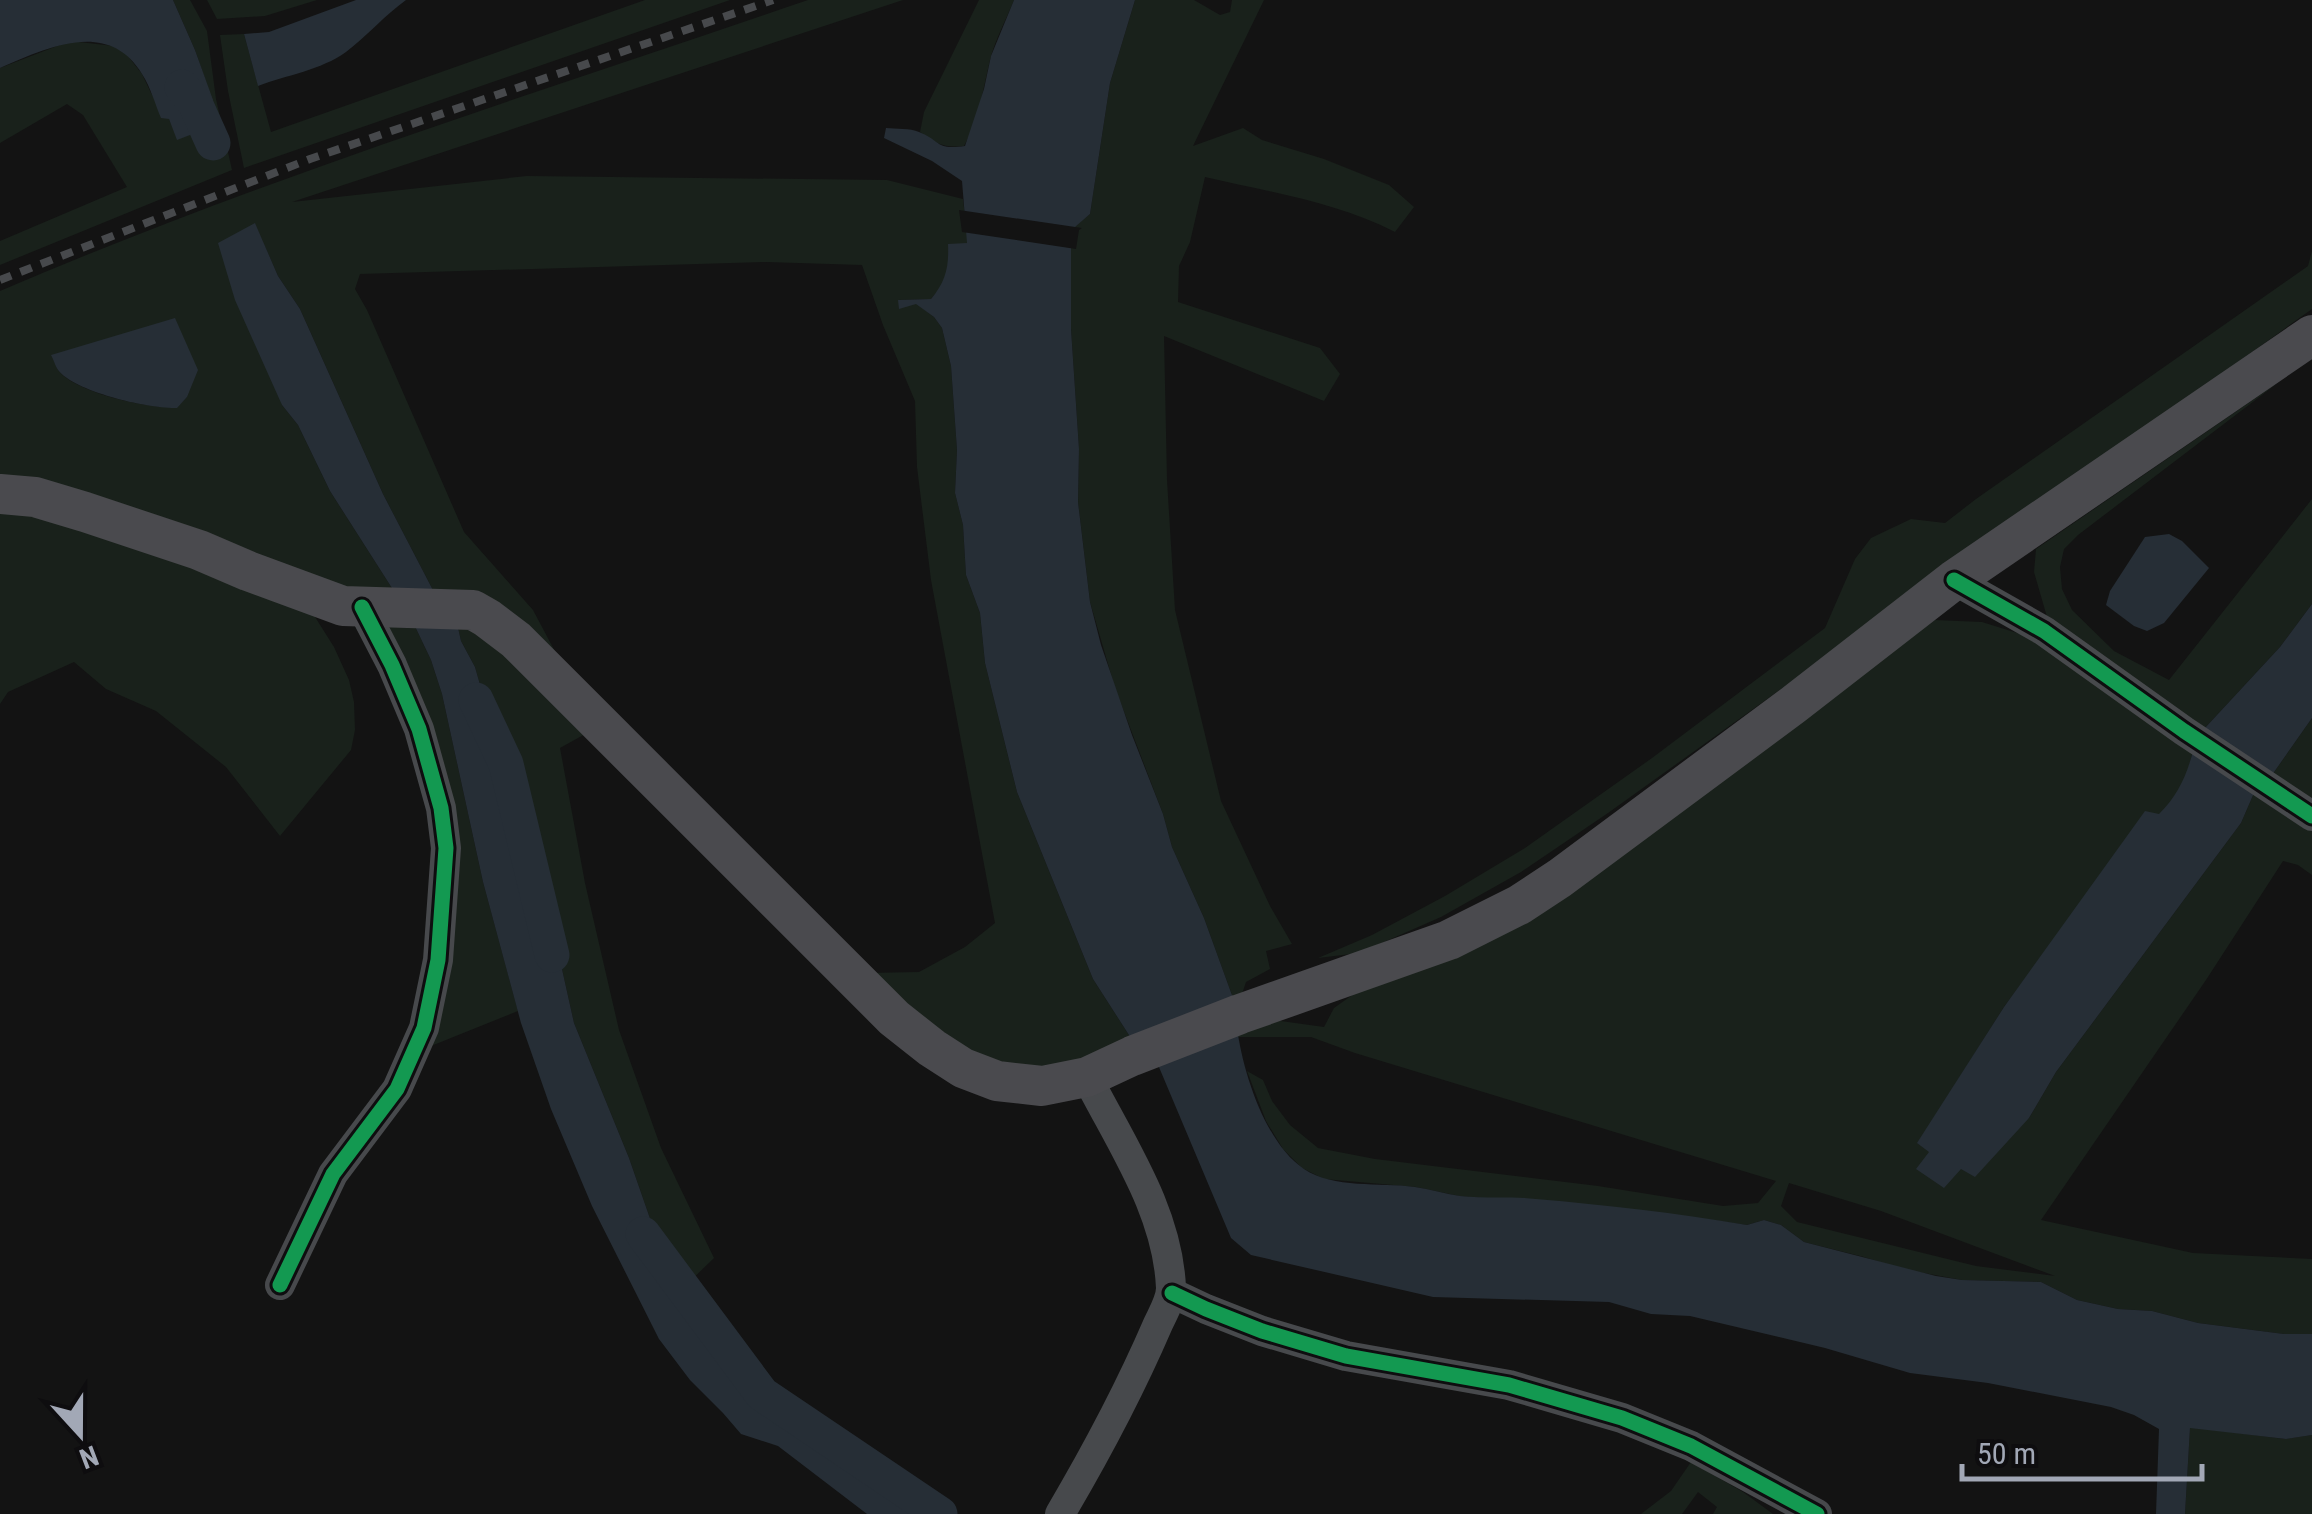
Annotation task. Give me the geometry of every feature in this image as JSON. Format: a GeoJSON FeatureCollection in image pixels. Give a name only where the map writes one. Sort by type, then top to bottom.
{"type":"FeatureCollection","features":[{"type":"Feature","properties":{"kind":"main road"},"geometry":{"type":"LineString","coordinates":[[0,494],[35,497],[85,512],[199,550],[344,606],[472,610],[487,618],[516,640],[894,1018],[963,1068],[996,1081],[1042,1086],[1087,1077],[1240,1014],[1449,940],[1518,905],[1793,705],[1954,580],[2312,336]]}},
{"type":"Feature","properties":{"kind":"street"},"geometry":{"type":"LineString","coordinates":[[1954,580],[2044,632],[2312,816]]}},
{"type":"Feature","properties":{"kind":"street"},"geometry":{"type":"LineString","coordinates":[[280,1286],[332,1174],[397,1088],[424,1028],[438,960],[446,848],[441,808],[419,730],[362,607]]}},
{"type":"Feature","properties":{"kind":"street"},"geometry":{"type":"LineString","coordinates":[[1060,1514],[1089,1466],[1172,1293],[1152,1204],[1087,1077]]}},
{"type":"Feature","properties":{"kind":"street"},"geometry":{"type":"LineString","coordinates":[[1172,1293],[1262,1331],[1346,1356],[1510,1385],[1622,1418],[1691,1446],[1817,1514]]}},
{"type":"Feature","properties":{"kind":"shaded area"},"geometry":{"type":"Polygon","coordinates":[[[0,0],[173,0],[213,100],[207,103],[216,125],[177,140],[169,119],[161,118],[142,74],[128,57],[95,42],[57,46],[0,68],[0,0]]]}},
{"type":"Feature","properties":{"kind":"shaded area"},"geometry":{"type":"Polygon","coordinates":[[[173,0],[190,0],[207,31],[216,99],[232,170],[0,265],[0,241],[127,187],[83,115],[67,104],[0,143],[0,68],[70,41],[114,46],[142,74],[178,139],[216,124],[206,103],[212,99],[173,0]]]}},
{"type":"Feature","properties":{"kind":"shaded area"},"geometry":{"type":"Polygon","coordinates":[[[207,0],[317,0],[265,16],[217,19],[207,0]]]}},
{"type":"Feature","properties":{"kind":"shaded area"},"geometry":{"type":"Polygon","coordinates":[[[356,0],[406,0],[336,58],[258,86],[244,34],[269,32],[356,0]]]}},
{"type":"Feature","properties":{"kind":"shaded area"},"geometry":{"type":"Polygon","coordinates":[[[645,0],[730,0],[244,168],[220,35],[244,34],[271,132],[645,0]]]}},
{"type":"Feature","properties":{"kind":"shaded area"},"geometry":{"type":"Polygon","coordinates":[[[808,0],[903,0],[292,202],[527,176],[887,180],[963,199],[968,243],[931,299],[899,300],[899,308],[916,303],[942,328],[951,366],[957,450],[955,493],[963,525],[966,575],[980,613],[985,663],[1017,792],[1093,979],[1136,1046],[1080,1069],[990,1070],[866,973],[919,972],[965,947],[995,923],[931,580],[917,467],[915,401],[862,265],[766,262],[360,274],[355,289],[464,532],[533,610],[559,659],[435,594],[383,494],[300,309],[278,276],[255,224],[282,405],[298,425],[330,491],[397,596],[360,593],[0,482],[0,291],[300,174],[808,0]],[[52,355],[58,370],[67,378],[114,398],[177,407],[187,397],[52,355]]]}},
{"type":"Feature","properties":{"kind":"shaded area"},"geometry":{"type":"Polygon","coordinates":[[[979,0],[1014,0],[992,52],[969,136],[964,146],[946,146],[920,132],[924,112],[979,0]]]}},
{"type":"Feature","properties":{"kind":"shaded area"},"geometry":{"type":"Polygon","coordinates":[[[1014,0],[1135,0],[1110,83],[1090,214],[1075,227],[1071,247],[1078,502],[1090,602],[1101,645],[1172,847],[1204,918],[1237,1009],[1136,1046],[1093,979],[1017,792],[985,663],[980,613],[966,575],[963,525],[955,493],[957,450],[951,366],[942,328],[916,304],[899,309],[898,300],[931,299],[946,273],[948,244],[967,243],[962,181],[932,161],[884,138],[886,128],[915,131],[943,146],[965,146],[991,56],[1014,0]]]}},
{"type":"Feature","properties":{"kind":"shaded area"},"geometry":{"type":"Polygon","coordinates":[[[1135,0],[1194,0],[1220,15],[1230,12],[1232,0],[1264,0],[1193,146],[1243,128],[1262,140],[1389,185],[1414,207],[1395,232],[1326,205],[1205,177],[1190,242],[1179,266],[1178,302],[1320,348],[1340,374],[1324,401],[1164,336],[1175,610],[1221,801],[1292,944],[1266,951],[1270,969],[1246,982],[1237,1009],[1204,918],[1172,847],[1115,688],[1090,602],[1078,502],[1071,247],[1074,227],[1090,214],[1110,83],[1135,0]]]}},
{"type":"Feature","properties":{"kind":"shaded area"},"geometry":{"type":"Polygon","coordinates":[[[255,223],[278,276],[300,309],[383,494],[435,594],[397,596],[330,491],[298,425],[282,405],[235,300],[218,243],[255,223]]]}},
{"type":"Feature","properties":{"kind":"shaded area"},"geometry":{"type":"Polygon","coordinates":[[[2312,251],[2312,309],[1608,813],[1521,872],[1441,917],[1359,953],[1318,958],[1372,935],[1445,896],[1525,848],[1652,758],[1825,628],[1855,559],[1871,538],[1911,519],[1945,523],[2308,266],[2312,251]]]}},
{"type":"Feature","properties":{"kind":"shaded area"},"geometry":{"type":"Polygon","coordinates":[[[175,318],[198,370],[187,397],[177,408],[149,406],[96,392],[67,378],[51,355],[175,318]]]}},
{"type":"Feature","properties":{"kind":"shaded area"},"geometry":{"type":"Polygon","coordinates":[[[2279,382],[2078,535],[2064,549],[2060,567],[2062,589],[2072,610],[2114,651],[2169,680],[2312,499],[2312,604],[2280,647],[2204,729],[2047,617],[2034,572],[2036,549],[2279,382]]]}},
{"type":"Feature","properties":{"kind":"shaded area"},"geometry":{"type":"Polygon","coordinates":[[[0,503],[305,601],[349,680],[355,730],[351,750],[280,836],[226,767],[156,711],[106,689],[74,662],[8,692],[0,704],[0,503]]]}},
{"type":"Feature","properties":{"kind":"shaded area"},"geometry":{"type":"Polygon","coordinates":[[[2169,534],[2182,541],[2209,568],[2164,623],[2147,631],[2106,605],[2110,591],[2145,537],[2169,534]]]}},
{"type":"Feature","properties":{"kind":"shaded area"},"geometry":{"type":"Polygon","coordinates":[[[2312,604],[2312,718],[2272,775],[2204,729],[2280,647],[2312,604]]]}},
{"type":"Feature","properties":{"kind":"shaded area"},"geometry":{"type":"Polygon","coordinates":[[[378,617],[411,618],[431,660],[518,1011],[431,1046],[454,878],[378,617]]]}},
{"type":"Feature","properties":{"kind":"shaded area"},"geometry":{"type":"Polygon","coordinates":[[[411,618],[457,623],[461,641],[475,667],[531,848],[537,898],[562,969],[574,1023],[629,1158],[662,1253],[704,1337],[717,1359],[796,1428],[848,1452],[934,1514],[867,1514],[778,1446],[741,1434],[690,1380],[659,1339],[592,1206],[551,1109],[521,1023],[483,882],[442,694],[411,618]]]}},
{"type":"Feature","properties":{"kind":"shaded area"},"geometry":{"type":"Polygon","coordinates":[[[1935,620],[1982,622],[2030,637],[2193,751],[2185,781],[2174,799],[2065,924],[2004,1007],[1918,1143],[1961,1169],[2029,1118],[2056,1072],[2241,823],[2254,793],[2312,831],[2312,875],[2283,861],[2041,1220],[2193,1253],[2312,1259],[2312,1334],[2198,1323],[2152,1311],[2118,1309],[2077,1300],[2041,1282],[1962,1280],[1902,1269],[1804,1242],[1781,1225],[1764,1220],[1747,1225],[1324,1179],[1302,1168],[1283,1149],[1266,1121],[1247,1071],[1263,1080],[1272,1101],[1290,1125],[1318,1148],[1723,1206],[1758,1203],[1776,1181],[1311,1037],[1238,1037],[1237,1028],[1267,1019],[1324,1027],[1334,1008],[1935,620]],[[1789,1183],[1781,1206],[1797,1222],[1976,1266],[2055,1276],[1881,1211],[1789,1183]]]}},
{"type":"Feature","properties":{"kind":"shaded area"},"geometry":{"type":"Polygon","coordinates":[[[457,623],[487,631],[587,733],[560,748],[585,883],[619,1030],[661,1148],[714,1258],[680,1291],[574,1023],[562,969],[537,898],[531,848],[475,667],[461,641],[457,623]]]}},
{"type":"Feature","properties":{"kind":"shaded area"},"geometry":{"type":"Polygon","coordinates":[[[2312,718],[2312,804],[2272,775],[2312,718]]]}},
{"type":"Feature","properties":{"kind":"shaded area"},"geometry":{"type":"Polygon","coordinates":[[[2193,751],[2254,793],[2241,823],[2056,1072],[2029,1118],[1975,1177],[1961,1169],[1944,1188],[1916,1169],[1929,1152],[1917,1143],[2004,1007],[2145,811],[2159,814],[2171,800],[2193,751]]]}},
{"type":"Feature","properties":{"kind":"shaded area"},"geometry":{"type":"Polygon","coordinates":[[[1237,1028],[1251,1085],[1267,1125],[1290,1157],[1304,1169],[1329,1180],[1415,1187],[1460,1196],[1589,1204],[1747,1225],[1764,1220],[1781,1225],[1804,1242],[1936,1276],[2041,1282],[2077,1300],[2118,1309],[2152,1311],[2198,1323],[2312,1334],[2312,1435],[2286,1439],[2190,1428],[2185,1514],[2156,1514],[2159,1429],[2111,1407],[1988,1383],[1910,1373],[1690,1316],[1651,1314],[1609,1302],[1433,1297],[1251,1255],[1231,1238],[1156,1060],[1237,1028]]]}},
{"type":"Feature","properties":{"kind":"shaded area"},"geometry":{"type":"Polygon","coordinates":[[[2190,1427],[2285,1439],[2312,1435],[2312,1514],[2185,1514],[2190,1427]]]}},
{"type":"Feature","properties":{"kind":"shaded area"},"geometry":{"type":"Polygon","coordinates":[[[1691,1462],[1773,1514],[1713,1514],[1717,1507],[1698,1492],[1682,1514],[1641,1514],[1671,1491],[1691,1462]]]}},
{"type":"Feature","properties":{"kind":"pier"},"geometry":{"type":"Polygon","coordinates":[[[959,210],[1082,228],[1076,249],[962,232],[959,210]]]}},
{"type":"Feature","properties":{"kind":"waterway"},"geometry":{"type":"LineString","coordinates":[[182,87],[195,103],[213,143]]}},
{"type":"Feature","properties":{"kind":"waterway"},"geometry":{"type":"LineString","coordinates":[[476,700],[506,764],[552,955]]}},
{"type":"Feature","properties":{"kind":"waterway"},"geometry":{"type":"LineString","coordinates":[[643,1234],[762,1394],[940,1514]]}},
{"type":"Feature","properties":{"kind":"railway"},"geometry":{"type":"LineString","coordinates":[[0,280],[310,159],[773,0]]}},
{"type":"Feature","properties":{"kind":"cycle path"},"geometry":{"type":"LineString","coordinates":[[1954,580],[2044,631],[2312,816]]}},
{"type":"Feature","properties":{"kind":"cycle path"},"geometry":{"type":"LineString","coordinates":[[280,1285],[333,1174],[397,1089],[424,1028],[438,960],[446,848],[441,808],[419,729],[362,607]]}},
{"type":"Feature","properties":{"kind":"cycle path"},"geometry":{"type":"LineString","coordinates":[[1172,1293],[1262,1331],[1346,1356],[1509,1385],[1622,1418],[1691,1446],[1817,1514]]}}]}
